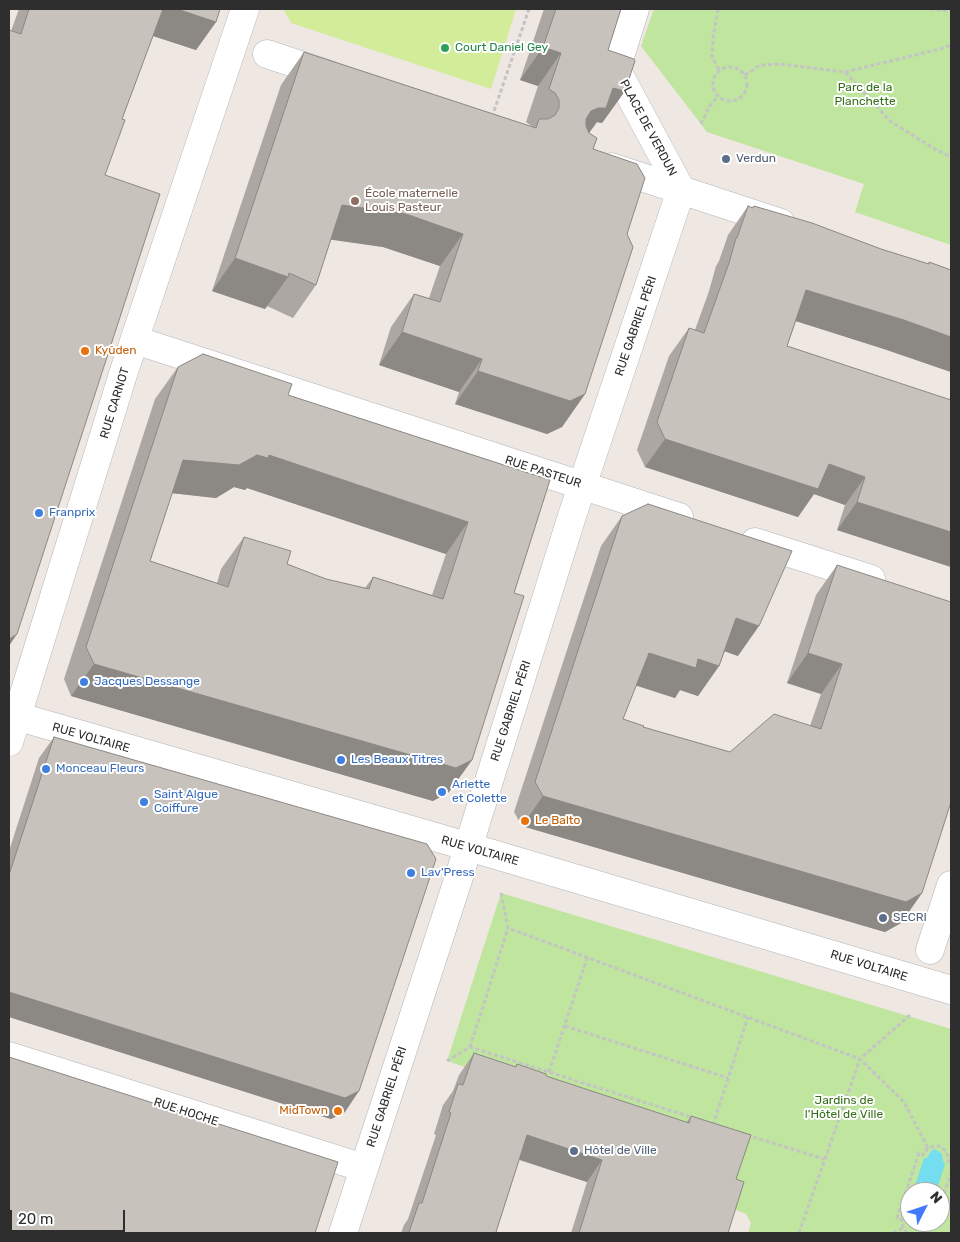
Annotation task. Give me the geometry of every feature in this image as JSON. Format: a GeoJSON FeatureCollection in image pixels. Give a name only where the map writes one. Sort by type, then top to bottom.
{"type":"FeatureCollection","features":[{"type":"Feature","properties":{"kind":"street","name":"RUE CARNOT"},"geometry":{"type":"LineString","coordinates":[[9,742],[13,715],[134,340],[245,9]]}},
{"type":"Feature","properties":{"kind":"street","name":"PLACE DE VERDUN"},"geometry":{"type":"LineString","coordinates":[[635,9],[616,69],[681,190]]}},
{"type":"Feature","properties":{"kind":"street"},"geometry":{"type":"LineString","coordinates":[[267,54],[350,81]]}},
{"type":"Feature","properties":{"kind":"street"},"geometry":{"type":"LineString","coordinates":[[588,159],[802,230]]}},
{"type":"Feature","properties":{"kind":"street","name":"RUE GABRIEL PÉRI"},"geometry":{"type":"LineString","coordinates":[[344,1233],[582,485],[681,190]]}},
{"type":"Feature","properties":{"kind":"street","name":"RUE PASTEUR"},"geometry":{"type":"LineString","coordinates":[[134,340],[706,526]]}},
{"type":"Feature","properties":{"kind":"street"},"geometry":{"type":"LineString","coordinates":[[734,535],[895,587]]}},
{"type":"Feature","properties":{"kind":"street","name":"RUE VOLTAIRE"},"geometry":{"type":"LineString","coordinates":[[13,715],[951,990]]}},
{"type":"Feature","properties":{"kind":"street"},"geometry":{"type":"LineString","coordinates":[[930,950],[951,885]]}},
{"type":"Feature","properties":{"kind":"street","name":"RUE HOCHE"},"geometry":{"type":"LineString","coordinates":[[9,1056],[364,1168]]}},
{"type":"Feature","properties":{"kind":"path"},"geometry":{"type":"LineString","coordinates":[[492,118],[529,9]]}},
{"type":"Feature","properties":{"kind":"path"},"geometry":{"type":"LineString","coordinates":[[718,9],[712,57],[719,70]]}},
{"type":"Feature","properties":{"kind":"path"},"geometry":{"type":"LineString","coordinates":[[930,9],[951,11]]}},
{"type":"Feature","properties":{"kind":"path"},"geometry":{"type":"LineString","coordinates":[[745,75],[760,65],[780,64],[845,72],[951,45]]}},
{"type":"Feature","properties":{"kind":"path"},"geometry":{"type":"LineString","coordinates":[[728,66],[738,68],[745,75],[747,85],[744,94],[737,100],[727,101],[718,96],[713,88],[714,78],[719,70],[728,66]]}},
{"type":"Feature","properties":{"kind":"path"},"geometry":{"type":"LineString","coordinates":[[845,72],[890,122],[932,148],[951,157]]}},
{"type":"Feature","properties":{"kind":"path"},"geometry":{"type":"LineString","coordinates":[[701,124],[709,107],[718,96]]}},
{"type":"Feature","properties":{"kind":"path"},"geometry":{"type":"LineString","coordinates":[[447,1061],[470,1047],[508,928],[501,893],[498,888]]}},
{"type":"Feature","properties":{"kind":"path"},"geometry":{"type":"LineString","coordinates":[[508,928],[860,1059],[904,1102],[928,1148]]}},
{"type":"Feature","properties":{"kind":"path"},"geometry":{"type":"LineString","coordinates":[[549,1072],[587,958]]}},
{"type":"Feature","properties":{"kind":"path"},"geometry":{"type":"LineString","coordinates":[[798,1233],[860,1059],[909,1016],[913,1005]]}},
{"type":"Feature","properties":{"kind":"path"},"geometry":{"type":"LineString","coordinates":[[713,1125],[748,1017]]}},
{"type":"Feature","properties":{"kind":"path"},"geometry":{"type":"LineString","coordinates":[[565,1026],[728,1078]]}},
{"type":"Feature","properties":{"kind":"path"},"geometry":{"type":"LineString","coordinates":[[470,1047],[695,1119]]}},
{"type":"Feature","properties":{"kind":"path"},"geometry":{"type":"LineString","coordinates":[[704,1122],[722,1128]]}},
{"type":"Feature","properties":{"kind":"path"},"geometry":{"type":"LineString","coordinates":[[741,1133],[824,1159]]}},
{"type":"Feature","properties":{"kind":"path"},"geometry":{"type":"LineString","coordinates":[[909,1182],[919,1153],[923,1155],[928,1148],[939,1146],[946,1150],[949,1154],[948,1163],[951,1165]]}},
{"type":"Feature","properties":{"kind":"path"},"geometry":{"type":"LineString","coordinates":[[900,1209],[897,1218],[900,1219]]}},
{"type":"Feature","properties":{"kind":"green space","name":"Court Daniel Gey"},"geometry":{"type":"Polygon","coordinates":[[[283,9],[516,9],[491,89],[291,23],[283,9]]]}},
{"type":"Feature","properties":{"kind":"green space","name":"Parc de la Planchette"},"geometry":{"type":"Polygon","coordinates":[[[654,9],[951,9],[951,245],[855,212],[864,184],[707,132],[641,46],[654,9]]]}},
{"type":"Feature","properties":{"kind":"green space","name":"Jardins de l'Hôtel de Ville"},"geometry":{"type":"Polygon","coordinates":[[[501,893],[951,1029],[951,1233],[748,1233],[751,1223],[746,1214],[498,1078],[447,1061],[501,893]]]}},
{"type":"Feature","properties":{"kind":"water"},"geometry":{"type":"Polygon","coordinates":[[[935,1149],[942,1154],[945,1164],[939,1182],[916,1182],[924,1158],[927,1158],[931,1151],[935,1149]]]}},
{"type":"Feature","properties":{"kind":"building"},"geometry":{"type":"Polygon","coordinates":[[[29,9],[163,9],[122,119],[125,120],[105,175],[160,194],[17,634],[9,639],[9,30],[21,34],[29,9]]]}},
{"type":"Feature","properties":{"kind":"building"},"geometry":{"type":"Polygon","coordinates":[[[177,9],[220,9],[216,22],[177,9]]]}},
{"type":"Feature","properties":{"kind":"building"},"geometry":{"type":"Polygon","coordinates":[[[556,9],[621,9],[608,50],[635,61],[625,91],[613,88],[606,108],[598,108],[591,111],[586,119],[586,126],[589,133],[597,138],[593,149],[637,164],[645,178],[627,234],[633,247],[585,394],[570,401],[478,371],[482,359],[402,332],[414,294],[440,302],[463,234],[406,214],[342,205],[316,285],[289,273],[288,277],[235,258],[304,52],[536,128],[539,119],[548,119],[555,115],[559,108],[559,100],[555,93],[549,89],[561,53],[543,47],[556,9]]]}},
{"type":"Feature","properties":{"kind":"building"},"geometry":{"type":"Polygon","coordinates":[[[748,206],[753,208],[754,206],[812,223],[881,249],[951,270],[951,337],[904,320],[806,290],[787,346],[951,400],[951,532],[857,502],[865,477],[829,464],[818,489],[665,439],[657,422],[689,328],[704,333],[748,206]]]}},
{"type":"Feature","properties":{"kind":"building"},"geometry":{"type":"Polygon","coordinates":[[[203,354],[292,384],[288,395],[550,480],[514,593],[524,596],[472,760],[456,768],[94,664],[86,647],[178,367],[203,354]],[[257,455],[239,465],[183,460],[150,561],[228,587],[244,537],[291,551],[287,564],[326,579],[369,589],[373,577],[443,599],[468,522],[269,455],[268,458],[257,455]]]}},
{"type":"Feature","properties":{"kind":"building"},"geometry":{"type":"Polygon","coordinates":[[[648,504],[792,551],[759,626],[736,618],[719,666],[698,659],[696,668],[649,653],[623,719],[643,727],[730,752],[774,714],[821,729],[842,664],[808,653],[837,565],[951,602],[951,802],[922,893],[906,902],[543,796],[535,782],[622,516],[648,504]]]}},
{"type":"Feature","properties":{"kind":"building"},"geometry":{"type":"Polygon","coordinates":[[[54,737],[427,844],[436,859],[359,1091],[345,1098],[9,992],[9,875],[54,737]]]}},
{"type":"Feature","properties":{"kind":"building","name":"Hôtel de Ville"},"geometry":{"type":"Polygon","coordinates":[[[474,1053],[516,1067],[517,1064],[546,1074],[546,1076],[689,1123],[691,1116],[751,1135],[736,1179],[744,1182],[728,1233],[579,1233],[602,1160],[527,1135],[496,1232],[499,1233],[409,1232],[419,1203],[422,1203],[451,1113],[449,1112],[458,1084],[463,1085],[474,1053]]]}},
{"type":"Feature","properties":{"kind":"building"},"geometry":{"type":"Polygon","coordinates":[[[9,1057],[338,1162],[315,1233],[9,1233],[9,1057]]]}},
{"type":"Feature","properties":{"kind":"place","name":"Court Daniel Gey"},"geometry":{"type":"Point","coordinates":[445,48]}},
{"type":"Feature","properties":{"kind":"place","name":"Verdun"},"geometry":{"type":"Point","coordinates":[726,159]}},
{"type":"Feature","properties":{"kind":"place","name":"École maternelle Louis Pasteur"},"geometry":{"type":"Point","coordinates":[355,201]}},
{"type":"Feature","properties":{"kind":"place","name":"Kyûden"},"geometry":{"type":"Point","coordinates":[85,351]}},
{"type":"Feature","properties":{"kind":"place","name":"Franprix"},"geometry":{"type":"Point","coordinates":[39,513]}},
{"type":"Feature","properties":{"kind":"place","name":"Jacques Dessange"},"geometry":{"type":"Point","coordinates":[84,682]}},
{"type":"Feature","properties":{"kind":"place","name":"Les Beaux Titres"},"geometry":{"type":"Point","coordinates":[341,760]}},
{"type":"Feature","properties":{"kind":"place","name":"Monceau Fleurs"},"geometry":{"type":"Point","coordinates":[46,769]}},
{"type":"Feature","properties":{"kind":"place","name":"Arlette et Colette"},"geometry":{"type":"Point","coordinates":[442,792]}},
{"type":"Feature","properties":{"kind":"place","name":"Saint Algue Coiffure"},"geometry":{"type":"Point","coordinates":[144,802]}},
{"type":"Feature","properties":{"kind":"place","name":"Le Balto"},"geometry":{"type":"Point","coordinates":[525,821]}},
{"type":"Feature","properties":{"kind":"place","name":"Lav'Press"},"geometry":{"type":"Point","coordinates":[411,873]}},
{"type":"Feature","properties":{"kind":"place","name":"SECRI"},"geometry":{"type":"Point","coordinates":[883,918]}},
{"type":"Feature","properties":{"kind":"place","name":"MidTown"},"geometry":{"type":"Point","coordinates":[338,1111]}},
{"type":"Feature","properties":{"kind":"place","name":"Hôtel de Ville"},"geometry":{"type":"Point","coordinates":[574,1151]}}]}
